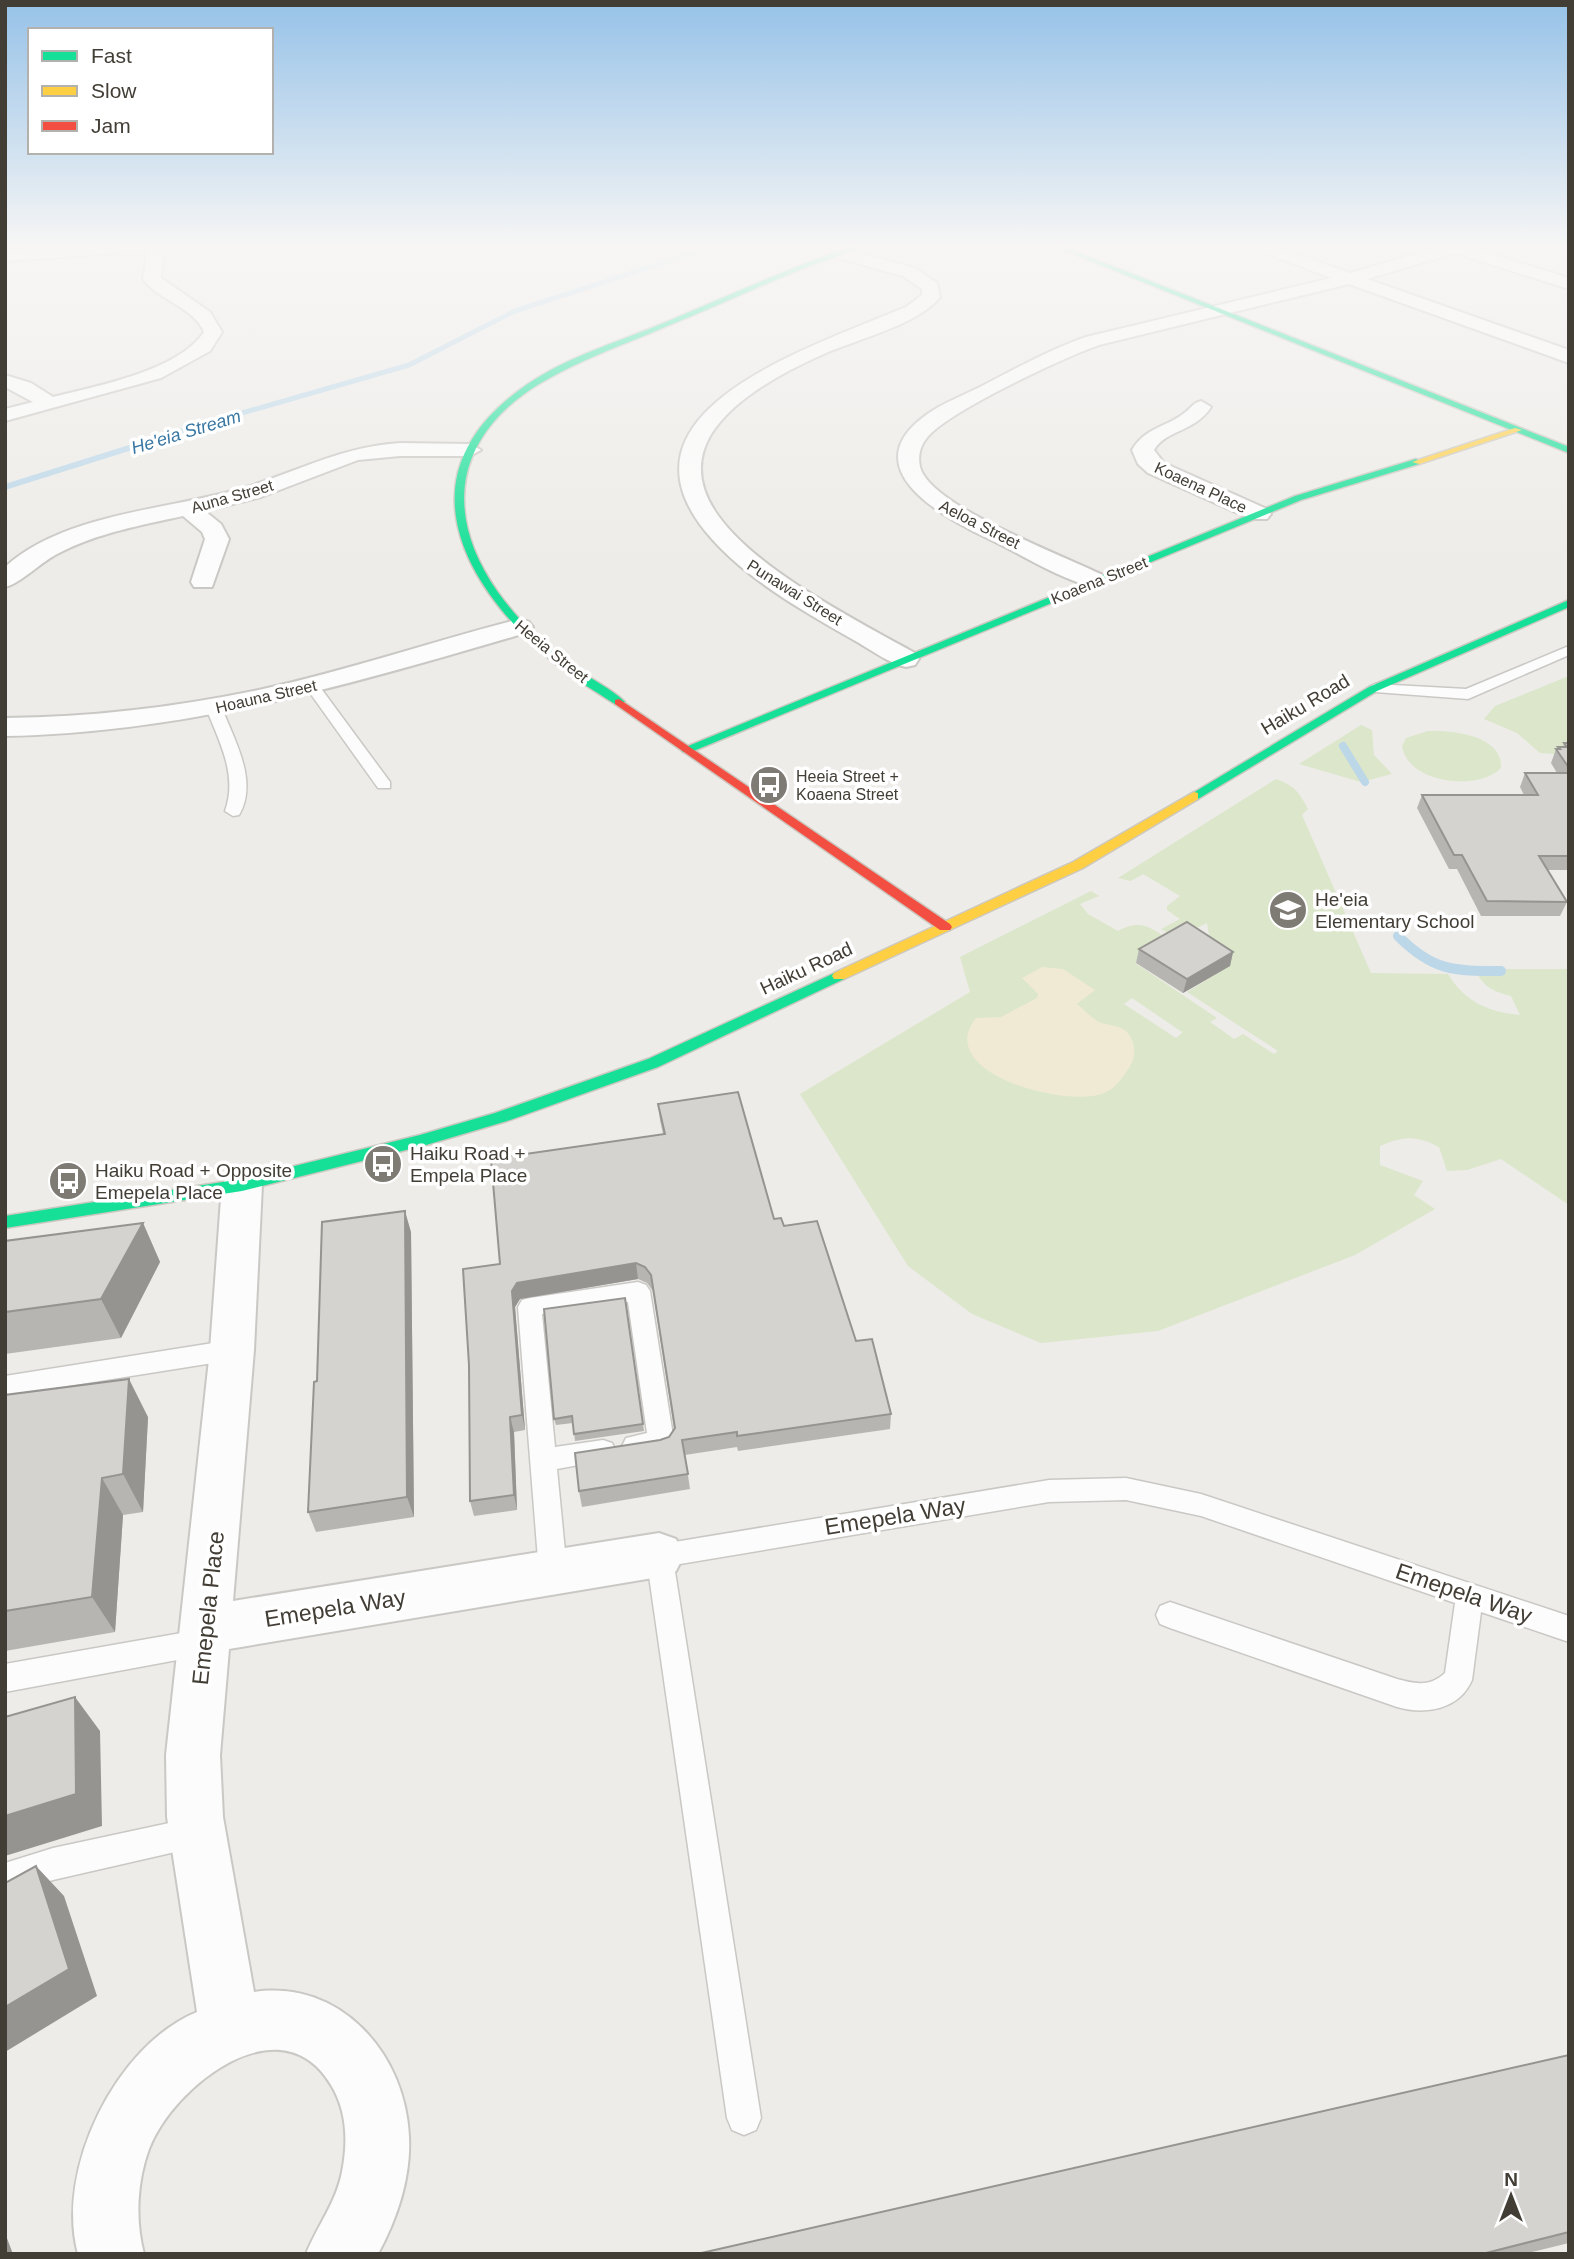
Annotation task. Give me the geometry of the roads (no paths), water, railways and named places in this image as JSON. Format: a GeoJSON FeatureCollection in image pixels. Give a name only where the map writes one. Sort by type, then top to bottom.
{"type":"FeatureCollection","features":[{"type":"Feature","properties":{"kind":"street"},"geometry":{"type":"LineString","coordinates":[[5,415],[158,373],[185,362],[201,349]]}},
{"type":"Feature","properties":{"kind":"street","name":"Heeia Street"},"geometry":{"type":"LineString","coordinates":[[610,349],[554,373],[504,407],[482,430],[470,450],[462,469],[457,499],[461,534],[477,573],[520,627],[551,655],[945,927]]}},
{"type":"Feature","properties":{"kind":"street","name":"Punawai Street"},"geometry":{"type":"LineString","coordinates":[[825,349],[765,376],[734,396],[710,418],[695,443],[689,470],[691,485],[702,514],[741,558],[783,587],[906,659]]}},
{"type":"Feature","properties":{"kind":"street","name":"Aeloa Street"},"geometry":{"type":"LineString","coordinates":[[1070,349],[938,416],[912,441],[907,460],[923,491],[935,501],[1096,581]]}},
{"type":"Feature","properties":{"kind":"street"},"geometry":{"type":"LineString","coordinates":[[1319,349],[1569,450]]}},
{"type":"Feature","properties":{"kind":"street"},"geometry":{"type":"LineString","coordinates":[[1548,349],[1569,357]]}},
{"type":"Feature","properties":{"kind":"street"},"geometry":{"type":"LineString","coordinates":[[5,381],[24,387],[49,403]]}},
{"type":"Feature","properties":{"kind":"street","name":"Koaena Place"},"geometry":{"type":"LineString","coordinates":[[1201,407],[1189,421],[1147,441],[1143,450],[1146,459],[1156,468],[1259,514]]}},
{"type":"Feature","properties":{"kind":"street","name":"Koaena Street"},"geometry":{"type":"LineString","coordinates":[[687,749],[1259,514],[1338,485],[1518,430]]}},
{"type":"Feature","properties":{"kind":"street","name":"Auna Street"},"geometry":{"type":"LineString","coordinates":[[5,580],[21,564],[60,543],[261,489],[326,463],[394,450],[470,450]]}},
{"type":"Feature","properties":{"kind":"street"},"geometry":{"type":"LineString","coordinates":[[188,508],[213,529],[217,539],[203,582]]}},
{"type":"Feature","properties":{"kind":"street","name":"Haiku Road"},"geometry":{"type":"LineString","coordinates":[[5,1223],[242,1185],[419,1142],[580,1091],[653,1063],[1122,842],[1317,720],[1375,688],[1569,603]]}},
{"type":"Feature","properties":{"kind":"street","name":"Hoauna Street"},"geometry":{"type":"LineString","coordinates":[[5,727],[92,724],[214,708],[312,686],[520,627]]}},
{"type":"Feature","properties":{"kind":"street","name":"Emepela Place"},"geometry":{"type":"LineString","coordinates":[[230,2029],[198,1832],[193,1755],[232,1350],[242,1185]]}},
{"type":"Feature","properties":{"kind":"street","name":"Emepela Way"},"geometry":{"type":"LineString","coordinates":[[205,1636],[659,1555]]}},
{"type":"Feature","properties":{"kind":"street"},"geometry":{"type":"LineString","coordinates":[[111,2254],[105,2204],[112,2164],[127,2124],[150,2088],[178,2059],[211,2037],[244,2023],[277,2020],[308,2025],[335,2040],[357,2063],[371,2094],[378,2130],[375,2169],[363,2211],[343,2253]]}},
{"type":"Feature","properties":{"kind":"lane"},"geometry":{"type":"LineString","coordinates":[[1375,688],[1468,694],[1569,650]]}},
{"type":"Feature","properties":{"kind":"lane"},"geometry":{"type":"LineString","coordinates":[[312,686],[384,785]]}},
{"type":"Feature","properties":{"kind":"lane"},"geometry":{"type":"LineString","coordinates":[[214,708],[240,784],[240,797],[233,811]]}},
{"type":"Feature","properties":{"kind":"lane"},"geometry":{"type":"LineString","coordinates":[[543,1460],[661,1442],[638,1292],[530,1307],[543,1460],[553,1572]]}},
{"type":"Feature","properties":{"kind":"lane"},"geometry":{"type":"LineString","coordinates":[[5,1386],[232,1350]]}},
{"type":"Feature","properties":{"kind":"lane","name":"Emepela Way"},"geometry":{"type":"LineString","coordinates":[[659,1555],[1049,1491],[1126,1489],[1201,1505],[1569,1629]]}},
{"type":"Feature","properties":{"kind":"lane"},"geometry":{"type":"LineString","coordinates":[[659,1555],[744,2118]]}},
{"type":"Feature","properties":{"kind":"lane"},"geometry":{"type":"LineString","coordinates":[[1170,1615],[1397,1693],[1424,1699],[1449,1690],[1458,1680],[1470,1595]]}},
{"type":"Feature","properties":{"kind":"lane"},"geometry":{"type":"LineString","coordinates":[[5,1678],[205,1636]]}},
{"type":"Feature","properties":{"kind":"lane"},"geometry":{"type":"LineString","coordinates":[[5,1879],[53,1864],[198,1832]]}},
{"type":"Feature","properties":{"kind":"lane"},"geometry":{"type":"LineString","coordinates":[[5,1909],[53,1864]]}},
{"type":"Feature","properties":{"kind":"waterway","name":"He'eia Stream"},"geometry":{"type":"LineString","coordinates":[[228,417],[409,365],[440,349]]}},
{"type":"Feature","properties":{"kind":"waterway","name":"He'eia Stream"},"geometry":{"type":"LineString","coordinates":[[5,487],[234,415]]}},
{"type":"Feature","properties":{"kind":"waterway"},"geometry":{"type":"LineString","coordinates":[[1343,746],[1365,782]]}},
{"type":"Feature","properties":{"kind":"waterway"},"geometry":{"type":"LineString","coordinates":[[1398,936],[1422,956],[1445,967],[1501,971]]}},
{"type":"Feature","properties":{"kind":"place","name":"Heeia Street + Koaena Street"},"geometry":{"type":"Point","coordinates":[769,785]}},
{"type":"Feature","properties":{"kind":"place","name":"He'eia Elementary School"},"geometry":{"type":"Point","coordinates":[1288,910]}},
{"type":"Feature","properties":{"kind":"place","name":"Haiku Road + Empela Place"},"geometry":{"type":"Point","coordinates":[383,1164]}},
{"type":"Feature","properties":{"kind":"place","name":"Haiku Road + Opposite Emepela Place"},"geometry":{"type":"Point","coordinates":[68,1181]}}]}
